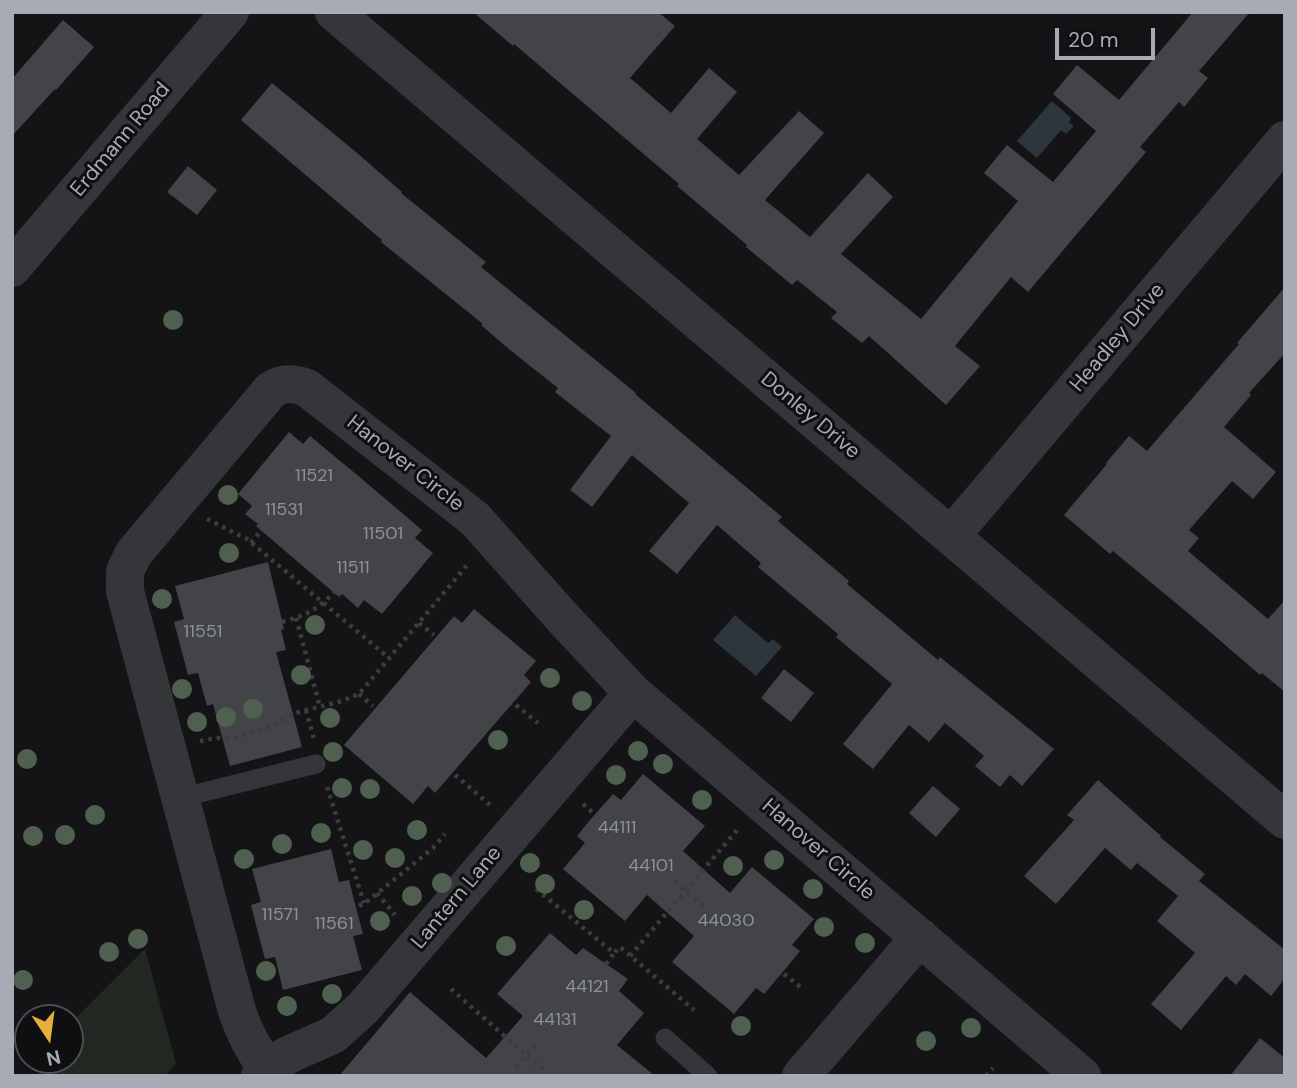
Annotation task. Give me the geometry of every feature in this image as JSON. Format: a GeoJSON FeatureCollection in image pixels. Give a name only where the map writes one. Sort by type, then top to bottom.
{"type":"FeatureCollection","features":[{"type":"Feature","properties":{"kind":"street","name":"Erdmann Road"},"geometry":{"type":"LineString","coordinates":[[12,268],[230,12]]}},
{"type":"Feature","properties":{"kind":"street","name":"Donley Drive"},"geometry":{"type":"LineString","coordinates":[[334,12],[1285,820]]}},
{"type":"Feature","properties":{"kind":"street","name":"Headley Drive"},"geometry":{"type":"LineString","coordinates":[[951,536],[1285,140]]}},
{"type":"Feature","properties":{"kind":"street","name":"Hanover Circle"},"geometry":{"type":"LineString","coordinates":[[264,1072],[237,1011],[125,591],[125,571],[134,553],[271,390],[278,386],[298,384],[307,388],[475,519],[633,693],[1082,1076]]}},
{"type":"Feature","properties":{"kind":"street","name":"Lantern Lane"},"geometry":{"type":"LineString","coordinates":[[264,1072],[288,1055],[333,1035],[363,1008],[633,693]]}},
{"type":"Feature","properties":{"kind":"street"},"geometry":{"type":"LineString","coordinates":[[801,1076],[920,937]]}},
{"type":"Feature","properties":{"kind":"lane"},"geometry":{"type":"LineString","coordinates":[[180,798],[319,763]]}},
{"type":"Feature","properties":{"kind":"lane"},"geometry":{"type":"LineString","coordinates":[[665,1038],[708,1076]]}},
{"type":"Feature","properties":{"kind":"path"},"geometry":{"type":"LineString","coordinates":[[199,515],[247,539],[389,658]]}},
{"type":"Feature","properties":{"kind":"path"},"geometry":{"type":"LineString","coordinates":[[251,543],[261,531]]}},
{"type":"Feature","properties":{"kind":"path"},"geometry":{"type":"LineString","coordinates":[[196,742],[263,730],[306,710],[359,694],[475,555]]}},
{"type":"Feature","properties":{"kind":"path"},"geometry":{"type":"LineString","coordinates":[[282,622],[319,607],[334,592]]}},
{"type":"Feature","properties":{"kind":"path"},"geometry":{"type":"LineString","coordinates":[[296,618],[320,707]]}},
{"type":"Feature","properties":{"kind":"path"},"geometry":{"type":"LineString","coordinates":[[419,623],[434,635]]}},
{"type":"Feature","properties":{"kind":"path"},"geometry":{"type":"LineString","coordinates":[[359,694],[373,706]]}},
{"type":"Feature","properties":{"kind":"path"},"geometry":{"type":"LineString","coordinates":[[516,705],[538,723]]}},
{"type":"Feature","properties":{"kind":"path"},"geometry":{"type":"LineString","coordinates":[[306,710],[361,905],[433,848],[445,834]]}},
{"type":"Feature","properties":{"kind":"path"},"geometry":{"type":"LineString","coordinates":[[455,775],[490,805]]}},
{"type":"Feature","properties":{"kind":"path"},"geometry":{"type":"LineString","coordinates":[[630,956],[739,828]]}},
{"type":"Feature","properties":{"kind":"path"},"geometry":{"type":"LineString","coordinates":[[675,881],[703,906]]}},
{"type":"Feature","properties":{"kind":"path"},"geometry":{"type":"LineString","coordinates":[[537,889],[614,953]]}},
{"type":"Feature","properties":{"kind":"path"},"geometry":{"type":"LineString","coordinates":[[606,964],[620,947],[694,1010]]}},
{"type":"Feature","properties":{"kind":"path"},"geometry":{"type":"LineString","coordinates":[[785,974],[804,990]]}},
{"type":"Feature","properties":{"kind":"path"},"geometry":{"type":"LineString","coordinates":[[451,989],[550,1076]]}},
{"type":"Feature","properties":{"kind":"path"},"geometry":{"type":"LineString","coordinates":[[516,1067],[536,1044]]}},
{"type":"Feature","properties":{"kind":"path"},"geometry":{"type":"LineString","coordinates":[[986,1076],[993,1068]]}},
{"type":"Feature","properties":{"kind":"shaded area"},"geometry":{"type":"Polygon","coordinates":[[[1052,101],[1071,118],[1069,122],[1074,126],[1066,134],[1061,130],[1037,158],[1017,141],[1052,101]]]}},
{"type":"Feature","properties":{"kind":"shaded area"},"geometry":{"type":"Polygon","coordinates":[[[735,615],[768,643],[773,639],[782,647],[756,676],[713,640],[735,615]]]}},
{"type":"Feature","properties":{"kind":"shaded area"},"geometry":{"type":"Polygon","coordinates":[[[145,949],[176,1063],[165,1076],[42,1076],[41,1074],[84,1074],[84,1010],[145,949]]]}},
{"type":"Feature","properties":{"kind":"building"},"geometry":{"type":"Polygon","coordinates":[[[473,12],[658,12],[675,26],[630,78],[671,113],[709,68],[737,92],[697,139],[739,175],[799,111],[824,133],[765,200],[810,237],[868,173],[893,197],[841,254],[921,319],[1018,201],[984,173],[1007,145],[1053,182],[1096,131],[1053,94],[1077,65],[1119,100],[1193,12],[1250,12],[1199,71],[1208,78],[1184,107],[1179,102],[1140,147],[1146,152],[1028,292],[1011,277],[955,346],[980,366],[946,405],[869,336],[862,343],[831,318],[837,312],[797,280],[792,285],[677,186],[679,184],[473,12]]]}},
{"type":"Feature","properties":{"kind":"building"},"geometry":{"type":"Polygon","coordinates":[[[63,20],[94,47],[12,136],[12,79],[63,20]]]}},
{"type":"Feature","properties":{"kind":"building"},"geometry":{"type":"Polygon","coordinates":[[[272,83],[486,262],[481,267],[636,393],[782,517],[778,521],[849,581],[847,584],[938,660],[940,657],[1054,749],[1022,786],[1010,775],[1000,787],[975,766],[984,756],[945,723],[929,742],[909,725],[873,769],[843,744],[892,684],[836,637],[838,634],[758,567],[761,563],[717,525],[677,574],[649,551],[689,503],[632,455],[592,507],[570,490],[611,436],[555,392],[558,388],[381,242],[382,240],[241,120],[272,83]]]}},
{"type":"Feature","properties":{"kind":"building"},"geometry":{"type":"Polygon","coordinates":[[[188,166],[217,190],[197,215],[167,192],[188,166]]]}},
{"type":"Feature","properties":{"kind":"building"},"geometry":{"type":"Polygon","coordinates":[[[1285,287],[1285,353],[1249,393],[1251,395],[1224,427],[1276,472],[1253,499],[1232,481],[1189,530],[1199,538],[1188,551],[1268,619],[1285,600],[1285,692],[1262,673],[1260,675],[1113,551],[1110,554],[1064,515],[1129,436],[1147,451],[1285,287]]]}},
{"type":"Feature","properties":{"kind":"building"},"geometry":{"type":"Polygon","coordinates":[[[289,432],[303,444],[310,436],[422,530],[415,538],[433,553],[382,614],[364,600],[358,608],[342,594],[339,597],[245,514],[252,506],[238,494],[289,432]]]}},
{"type":"Feature","properties":{"kind":"building"},"geometry":{"type":"Polygon","coordinates":[[[268,562],[284,629],[281,630],[286,650],[276,652],[302,747],[230,766],[213,704],[207,706],[198,673],[188,675],[174,622],[184,619],[175,586],[268,562]]]}},
{"type":"Feature","properties":{"kind":"building"},"geometry":{"type":"Polygon","coordinates":[[[474,609],[536,661],[524,675],[531,682],[435,793],[428,786],[413,804],[344,745],[454,616],[462,623],[474,609]]]}},
{"type":"Feature","properties":{"kind":"building"},"geometry":{"type":"Polygon","coordinates":[[[784,669],[814,693],[791,722],[761,698],[784,669]]]}},
{"type":"Feature","properties":{"kind":"building"},"geometry":{"type":"Polygon","coordinates":[[[643,774],[705,826],[683,851],[730,893],[752,867],[814,919],[792,945],[800,951],[787,967],[764,994],[756,988],[734,1014],[672,962],[694,936],[647,895],[625,921],[563,869],[585,843],[577,836],[590,820],[613,794],[621,800],[643,774]]]}},
{"type":"Feature","properties":{"kind":"building"},"geometry":{"type":"Polygon","coordinates":[[[1098,780],[1205,874],[1199,881],[1285,950],[1285,978],[1271,996],[1245,974],[1236,985],[1226,976],[1181,1030],[1151,1004],[1195,953],[1157,921],[1178,896],[1137,863],[1131,870],[1105,848],[1056,904],[1024,876],[1074,820],[1067,815],[1098,780]]]}},
{"type":"Feature","properties":{"kind":"building"},"geometry":{"type":"Polygon","coordinates":[[[933,786],[960,809],[936,837],[909,813],[933,786]]]}},
{"type":"Feature","properties":{"kind":"building"},"geometry":{"type":"Polygon","coordinates":[[[331,849],[339,882],[349,880],[363,934],[353,936],[362,970],[283,990],[275,957],[265,959],[256,925],[251,905],[261,902],[252,869],[331,849]]]}},
{"type":"Feature","properties":{"kind":"building"},"geometry":{"type":"Polygon","coordinates":[[[550,933],[576,955],[583,948],[628,979],[619,991],[644,1013],[617,1045],[655,1076],[339,1076],[410,992],[486,1058],[523,1016],[497,994],[550,933]]]}},
{"type":"Feature","properties":{"kind":"building"},"geometry":{"type":"Polygon","coordinates":[[[1260,1038],[1285,1058],[1285,1076],[1230,1076],[1260,1038]]]}}]}
